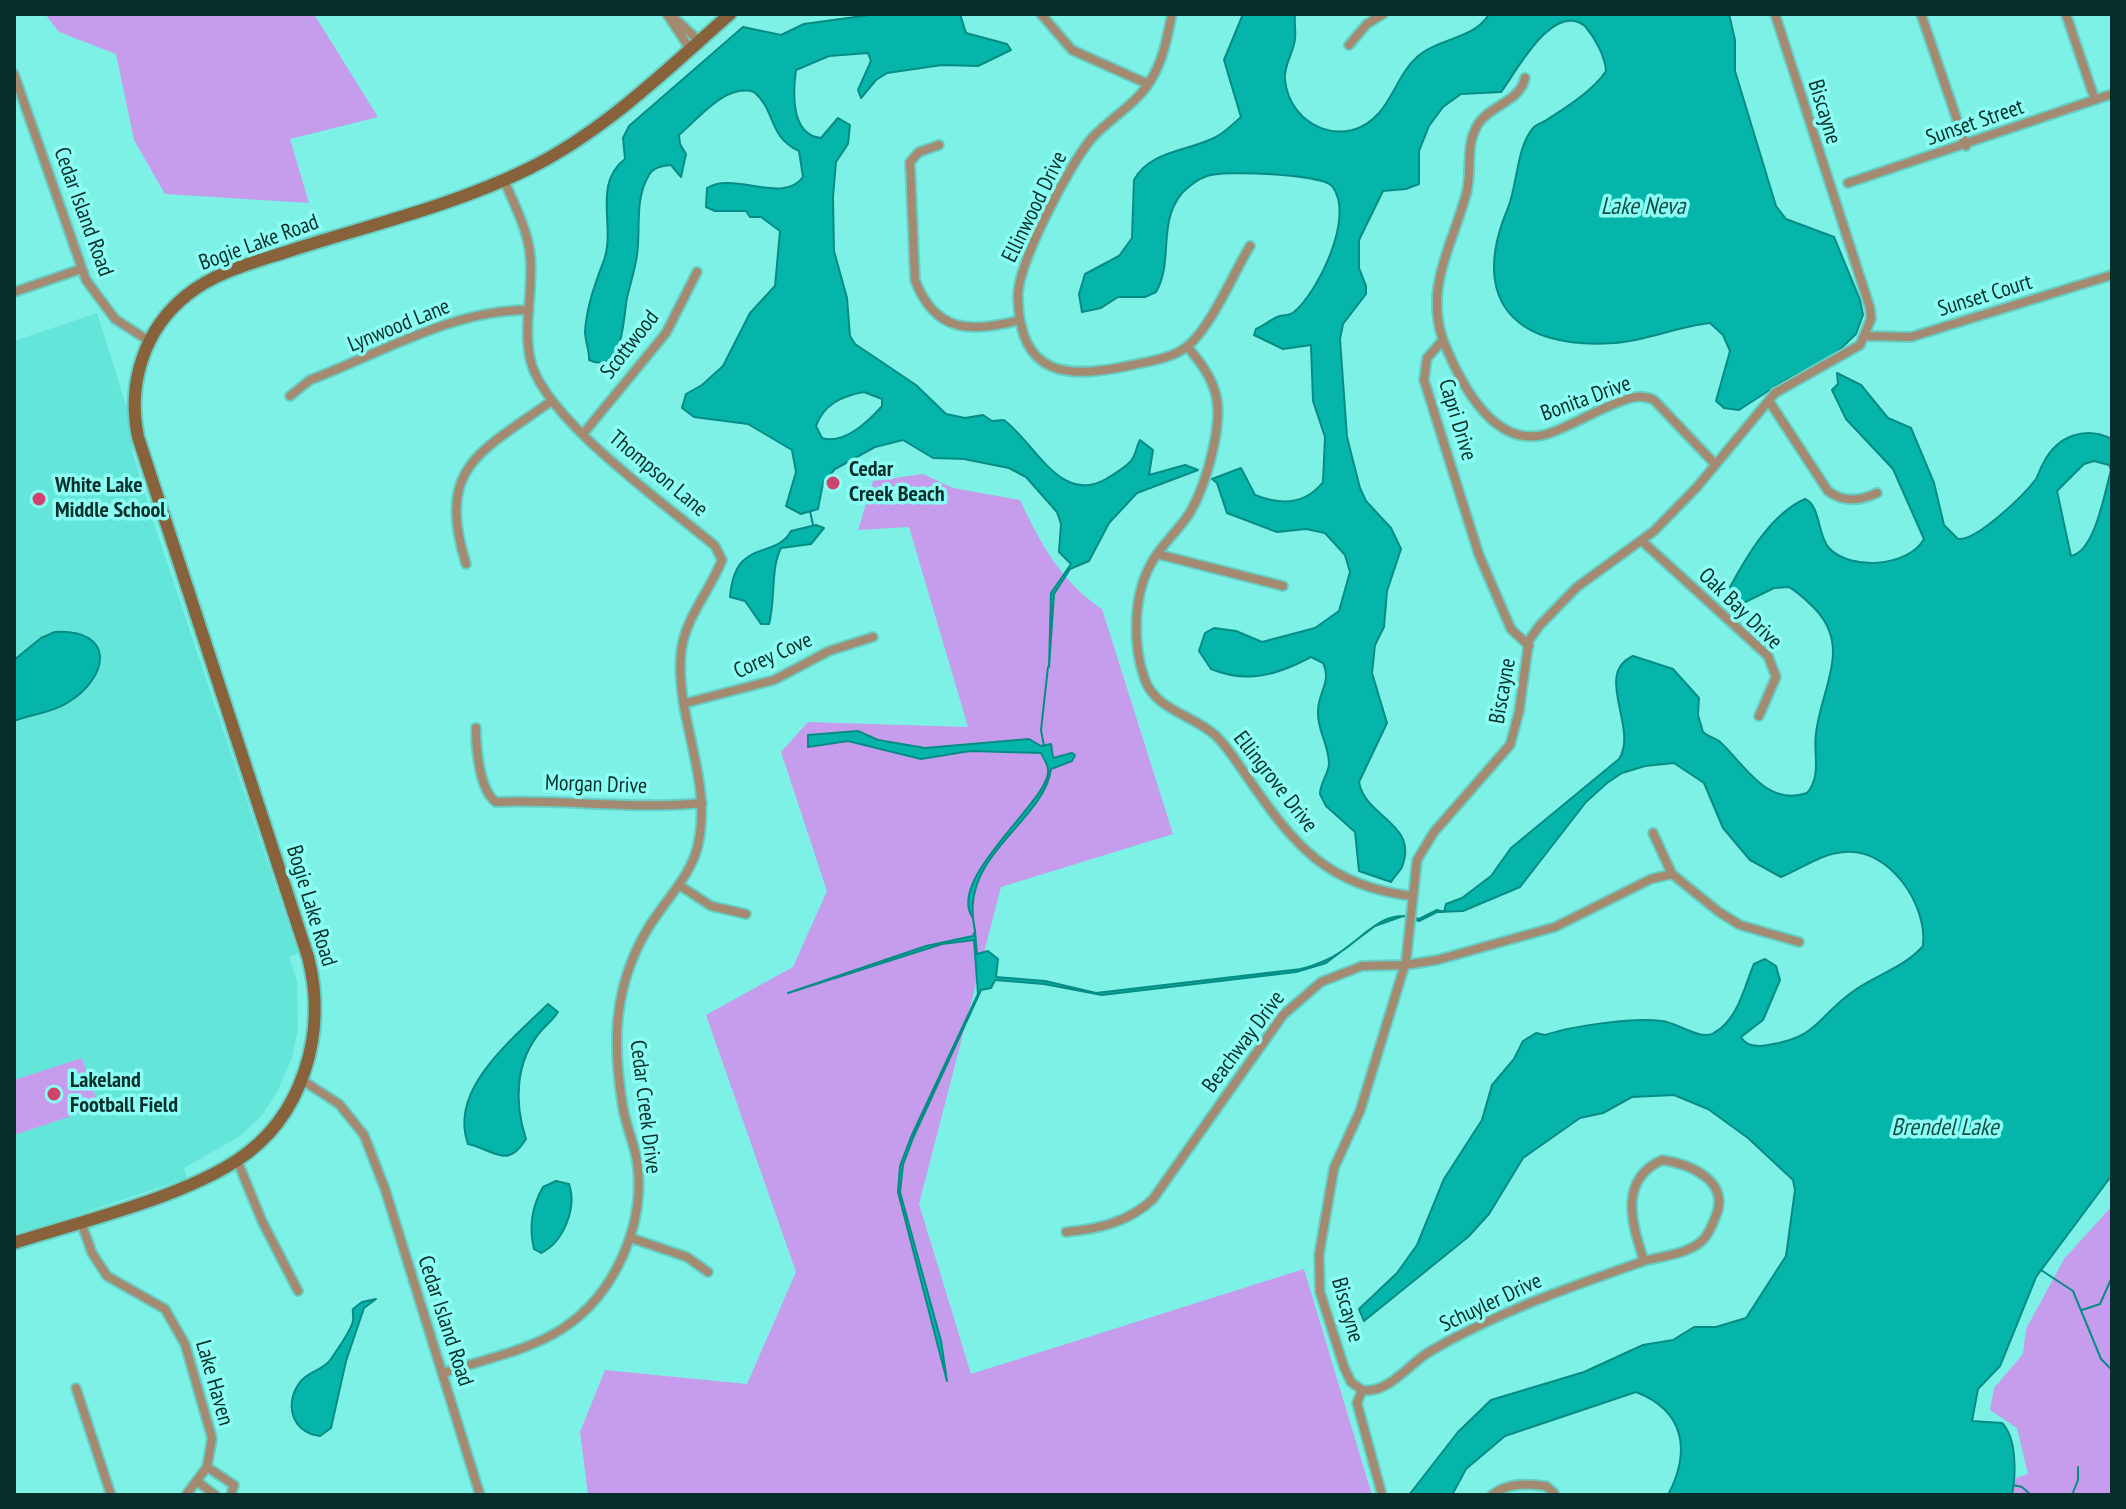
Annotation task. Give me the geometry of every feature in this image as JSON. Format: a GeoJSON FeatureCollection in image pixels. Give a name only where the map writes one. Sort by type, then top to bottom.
{"type":"FeatureCollection","features":[{"type":"Feature","properties":{"kind":"main road","name":"Bogie Lake Road"},"geometry":{"type":"LineString","coordinates":[[14,1243],[193,1183],[237,1160],[278,1122],[302,1080],[315,1026],[313,980],[142,453],[134,398],[139,366],[149,341],[183,298],[224,273],[504,180],[591,132],[730,14]]}},
{"type":"Feature","properties":{"kind":"street"},"geometry":{"type":"LineString","coordinates":[[668,14],[694,45]]}},
{"type":"Feature","properties":{"kind":"street"},"geometry":{"type":"LineString","coordinates":[[1041,14],[1072,50],[1148,84]]}},
{"type":"Feature","properties":{"kind":"street","name":"Ellinwood Drive"},"geometry":{"type":"LineString","coordinates":[[1172,14],[1165,46],[1148,84],[1093,137],[1068,175],[1023,268],[1017,294],[1020,320],[1038,357],[1069,374],[1086,374],[1152,361],[1187,346]]}},
{"type":"Feature","properties":{"kind":"street"},"geometry":{"type":"LineString","coordinates":[[1349,45],[1367,24],[1383,14]]}},
{"type":"Feature","properties":{"kind":"street","name":"Biscayne"},"geometry":{"type":"LineString","coordinates":[[1362,1390],[1351,1382],[1320,1292],[1319,1255],[1334,1168],[1360,1111],[1405,965],[1417,860],[1434,832],[1510,745],[1529,646],[1540,625],[1560,602],[1642,541],[1769,401],[1802,377],[1848,354],[1866,336],[1870,308],[1775,14]]}},
{"type":"Feature","properties":{"kind":"street"},"geometry":{"type":"LineString","coordinates":[[1921,14],[1966,146]]}},
{"type":"Feature","properties":{"kind":"street"},"geometry":{"type":"LineString","coordinates":[[2066,14],[2095,100]]}},
{"type":"Feature","properties":{"kind":"street","name":"Cedar Island Road"},"geometry":{"type":"LineString","coordinates":[[14,74],[81,269],[109,314],[149,341]]}},
{"type":"Feature","properties":{"kind":"street"},"geometry":{"type":"LineString","coordinates":[[1443,340],[1437,317],[1439,273],[1467,190],[1471,139],[1482,119],[1519,91],[1525,78]]}},
{"type":"Feature","properties":{"kind":"street","name":"Sunset Street"},"geometry":{"type":"LineString","coordinates":[[1848,183],[1966,146],[2112,94]]}},
{"type":"Feature","properties":{"kind":"street"},"geometry":{"type":"LineString","coordinates":[[939,145],[919,152],[910,162],[915,280],[920,294],[938,316],[958,326],[982,329],[1020,320]]}},
{"type":"Feature","properties":{"kind":"street","name":"Thompson Lane"},"geometry":{"type":"LineString","coordinates":[[504,180],[527,239],[530,358],[535,376],[550,402],[720,551],[722,560],[719,569],[686,632],[681,653],[702,803]]}},
{"type":"Feature","properties":{"kind":"street"},"geometry":{"type":"LineString","coordinates":[[1187,346],[1250,246]]}},
{"type":"Feature","properties":{"kind":"street"},"geometry":{"type":"LineString","coordinates":[[14,292],[81,269]]}},
{"type":"Feature","properties":{"kind":"street","name":"Scottwood"},"geometry":{"type":"LineString","coordinates":[[583,434],[666,333],[697,272]]}},
{"type":"Feature","properties":{"kind":"street","name":"Sunset Court"},"geometry":{"type":"LineString","coordinates":[[1866,336],[1911,337],[2112,275]]}},
{"type":"Feature","properties":{"kind":"street","name":"Lynwood Lane"},"geometry":{"type":"LineString","coordinates":[[290,396],[310,380],[472,317],[504,310],[529,310]]}},
{"type":"Feature","properties":{"kind":"street","name":"Bonita Drive"},"geometry":{"type":"LineString","coordinates":[[1443,340],[1468,390],[1509,432],[1527,436],[1547,434],[1606,406],[1645,396],[1654,400],[1715,464]]}},
{"type":"Feature","properties":{"kind":"street","name":"Capri Drive"},"geometry":{"type":"LineString","coordinates":[[1443,340],[1427,358],[1424,380],[1429,399],[1479,555],[1511,629],[1529,646]]}},
{"type":"Feature","properties":{"kind":"street","name":"Ellingrove Drive"},"geometry":{"type":"LineString","coordinates":[[1187,346],[1207,371],[1216,394],[1217,419],[1198,497],[1188,517],[1157,554],[1139,593],[1137,615],[1142,671],[1149,689],[1160,702],[1217,737],[1280,824],[1318,863],[1338,876],[1412,901]]}},
{"type":"Feature","properties":{"kind":"street"},"geometry":{"type":"LineString","coordinates":[[1769,401],[1828,491],[1841,499],[1857,500],[1877,493]]}},
{"type":"Feature","properties":{"kind":"street"},"geometry":{"type":"LineString","coordinates":[[466,564],[454,519],[455,500],[464,473],[478,455],[550,402]]}},
{"type":"Feature","properties":{"kind":"street","name":"Oak Bay Drive"},"geometry":{"type":"LineString","coordinates":[[1642,541],[1768,656],[1776,677],[1759,716]]}},
{"type":"Feature","properties":{"kind":"street"},"geometry":{"type":"LineString","coordinates":[[1157,554],[1283,586]]}},
{"type":"Feature","properties":{"kind":"street","name":"Corey Cove"},"geometry":{"type":"LineString","coordinates":[[686,703],[774,680],[829,651],[873,637]]}},
{"type":"Feature","properties":{"kind":"street","name":"Morgan Drive"},"geometry":{"type":"LineString","coordinates":[[476,728],[476,743],[490,797],[496,802],[564,800],[655,806],[702,803]]}},
{"type":"Feature","properties":{"kind":"street","name":"Cedar Creek Drive"},"geometry":{"type":"LineString","coordinates":[[443,1373],[561,1329],[590,1305],[614,1273],[631,1238],[637,1211],[637,1161],[621,1096],[616,1055],[618,1016],[638,946],[679,885],[697,849],[702,803]]}},
{"type":"Feature","properties":{"kind":"street"},"geometry":{"type":"LineString","coordinates":[[1653,833],[1672,874],[1740,925],[1799,942]]}},
{"type":"Feature","properties":{"kind":"street","name":"Beachway Drive"},"geometry":{"type":"LineString","coordinates":[[1066,1232],[1093,1229],[1119,1221],[1141,1211],[1153,1199],[1250,1059],[1283,1015],[1307,991],[1362,966],[1405,965],[1452,956],[1555,927],[1651,879],[1672,874]]}},
{"type":"Feature","properties":{"kind":"street"},"geometry":{"type":"LineString","coordinates":[[679,885],[711,906],[746,914]]}},
{"type":"Feature","properties":{"kind":"street","name":"Cedar Island Road"},"geometry":{"type":"LineString","coordinates":[[302,1080],[350,1116],[374,1158],[480,1495]]}},
{"type":"Feature","properties":{"kind":"street"},"geometry":{"type":"LineString","coordinates":[[237,1160],[262,1221],[298,1291]]}},
{"type":"Feature","properties":{"kind":"street","name":"Schuyler Drive"},"geometry":{"type":"LineString","coordinates":[[1362,1390],[1373,1391],[1385,1386],[1427,1354],[1502,1313],[1644,1261],[1684,1251],[1699,1243],[1709,1232],[1719,1203],[1716,1187],[1709,1178],[1676,1162],[1662,1160],[1638,1178],[1630,1209],[1644,1261]]}},
{"type":"Feature","properties":{"kind":"street","name":"Lake Haven"},"geometry":{"type":"LineString","coordinates":[[81,1222],[92,1253],[107,1276],[165,1309],[185,1344],[212,1438],[207,1467],[186,1495]]}},
{"type":"Feature","properties":{"kind":"street"},"geometry":{"type":"LineString","coordinates":[[631,1238],[687,1257],[708,1272]]}},
{"type":"Feature","properties":{"kind":"street"},"geometry":{"type":"LineString","coordinates":[[76,1388],[111,1495]]}},
{"type":"Feature","properties":{"kind":"street"},"geometry":{"type":"LineString","coordinates":[[1362,1390],[1357,1403],[1382,1495]]}},
{"type":"Feature","properties":{"kind":"street"},"geometry":{"type":"LineString","coordinates":[[207,1467],[230,1479],[234,1485],[231,1495]]}},
{"type":"Feature","properties":{"kind":"street"},"geometry":{"type":"LineString","coordinates":[[198,1482],[215,1495]]}},
{"type":"Feature","properties":{"kind":"street"},"geometry":{"type":"LineString","coordinates":[[1492,1495],[1500,1489],[1523,1484],[1546,1486],[1554,1493]]}},
{"type":"Feature","properties":{"kind":"shaded area"},"geometry":{"type":"Polygon","coordinates":[[[45,14],[314,14],[378,117],[290,139],[309,203],[165,194],[134,140],[116,54],[59,32],[45,14]]]}},
{"type":"Feature","properties":{"kind":"shaded area"},"geometry":{"type":"Polygon","coordinates":[[[97,313],[128,411],[133,454],[153,520],[298,953],[289,957],[297,981],[298,1030],[292,1058],[278,1090],[262,1115],[240,1136],[184,1168],[187,1178],[14,1236],[14,341],[97,313]]]}},
{"type":"Feature","properties":{"kind":"shaded area"},"geometry":{"type":"Polygon","coordinates":[[[923,474],[953,488],[1020,500],[1054,561],[1075,587],[1102,609],[1173,834],[1001,887],[919,1204],[971,1374],[1304,1269],[1372,1495],[588,1495],[580,1432],[605,1370],[747,1384],[796,1272],[706,1015],[793,967],[827,891],[781,752],[808,722],[968,727],[909,527],[858,530],[873,481],[923,474]]]}},
{"type":"Feature","properties":{"kind":"shaded area","name":"Lakeland Football Field"},"geometry":{"type":"Polygon","coordinates":[[[82,1058],[99,1107],[14,1135],[14,1080],[82,1058]]]}},
{"type":"Feature","properties":{"kind":"shaded area"},"geometry":{"type":"Polygon","coordinates":[[[2112,1206],[2112,1495],[1967,1495],[2028,1474],[2017,1428],[1990,1410],[1994,1388],[2023,1354],[2026,1329],[2064,1259],[2112,1206]]]}},
{"type":"Feature","properties":{"kind":"water"},"geometry":{"type":"Polygon","coordinates":[[[877,14],[960,14],[966,33],[1007,44],[1011,50],[978,66],[942,65],[887,73],[876,80],[861,98],[858,90],[871,61],[868,53],[829,56],[796,70],[796,111],[804,129],[821,138],[838,118],[850,125],[848,144],[836,162],[834,251],[847,298],[850,336],[855,344],[916,385],[946,414],[965,418],[983,415],[992,421],[1004,420],[1049,468],[1075,484],[1090,485],[1119,471],[1131,461],[1140,440],[1153,450],[1149,475],[1185,465],[1198,470],[1137,493],[1109,523],[1089,561],[1070,569],[1054,594],[1049,667],[1051,593],[1071,564],[1059,552],[1061,524],[1057,512],[1026,477],[1009,468],[964,459],[933,458],[903,440],[875,447],[835,469],[823,483],[818,509],[801,514],[786,506],[796,472],[792,450],[748,424],[694,417],[682,408],[686,394],[702,385],[723,366],[750,313],[775,286],[780,231],[761,217],[750,217],[746,211],[715,211],[706,207],[707,188],[731,183],[783,188],[794,185],[803,177],[799,151],[782,138],[766,107],[754,92],[744,91],[723,97],[679,135],[686,154],[681,177],[671,165],[661,166],[649,175],[641,194],[637,255],[620,342],[609,360],[601,363],[589,360],[586,321],[607,247],[609,181],[625,159],[623,138],[629,126],[743,27],[781,35],[804,24],[877,14]],[[864,392],[835,402],[819,418],[816,426],[822,438],[839,438],[855,430],[882,406],[882,399],[864,392]]]}},
{"type":"Feature","properties":{"kind":"water","name":"Lake Neva"},"geometry":{"type":"Polygon","coordinates":[[[1243,14],[1295,14],[1294,44],[1285,75],[1289,97],[1297,111],[1309,121],[1337,131],[1352,130],[1366,124],[1379,113],[1417,57],[1475,29],[1489,14],[1729,14],[1735,40],[1735,71],[1776,206],[1786,219],[1834,237],[1860,300],[1863,315],[1856,334],[1833,356],[1782,382],[1739,410],[1724,408],[1716,401],[1730,351],[1723,335],[1710,323],[1614,343],[1580,343],[1551,338],[1527,328],[1510,313],[1498,294],[1494,270],[1497,241],[1511,198],[1520,155],[1535,126],[1578,99],[1606,71],[1602,53],[1585,26],[1572,21],[1560,23],[1536,43],[1501,92],[1461,94],[1443,107],[1429,126],[1419,151],[1419,184],[1406,189],[1383,191],[1359,240],[1359,268],[1366,294],[1343,324],[1340,339],[1347,437],[1360,488],[1366,501],[1391,528],[1401,549],[1387,591],[1384,627],[1375,645],[1372,673],[1387,723],[1359,782],[1363,794],[1403,840],[1405,852],[1402,867],[1391,882],[1359,871],[1355,832],[1326,806],[1320,794],[1329,764],[1318,718],[1326,676],[1323,663],[1311,657],[1274,673],[1237,676],[1211,669],[1199,651],[1205,633],[1214,628],[1236,631],[1262,642],[1315,628],[1339,611],[1350,572],[1345,555],[1325,533],[1306,529],[1277,532],[1227,513],[1217,483],[1212,479],[1241,468],[1255,495],[1283,501],[1300,499],[1323,482],[1325,437],[1313,401],[1311,345],[1283,349],[1254,335],[1256,329],[1279,316],[1294,312],[1323,271],[1340,215],[1332,186],[1310,179],[1272,174],[1217,174],[1200,179],[1182,193],[1174,205],[1164,268],[1156,292],[1145,297],[1118,297],[1101,308],[1082,312],[1079,294],[1085,274],[1119,256],[1132,238],[1134,180],[1141,170],[1171,152],[1216,137],[1241,117],[1224,60],[1243,14]]]}},
{"type":"Feature","properties":{"kind":"water","name":"Brendel Lake"},"geometry":{"type":"Polygon","coordinates":[[[1837,373],[1861,385],[1888,418],[1911,428],[1934,483],[1944,525],[1958,539],[1977,533],[2011,506],[2036,479],[2050,453],[2065,439],[2092,433],[2112,439],[2112,1175],[2036,1277],[2000,1366],[1978,1389],[1972,1421],[2002,1423],[2013,1447],[2015,1467],[2012,1495],[1668,1495],[1680,1463],[1679,1434],[1665,1410],[1636,1392],[1505,1436],[1466,1469],[1452,1495],[1409,1495],[1458,1432],[1491,1400],[1584,1372],[1643,1345],[1673,1340],[1694,1327],[1716,1327],[1746,1318],[1786,1256],[1795,1190],[1793,1180],[1748,1138],[1708,1109],[1674,1095],[1632,1097],[1603,1113],[1580,1118],[1523,1158],[1489,1214],[1468,1237],[1364,1321],[1359,1309],[1397,1273],[1417,1245],[1444,1179],[1482,1120],[1492,1085],[1514,1059],[1523,1041],[1536,1033],[1545,1035],[1636,1020],[1669,1022],[1702,1035],[1714,1033],[1735,1012],[1754,964],[1765,959],[1776,966],[1780,980],[1763,1020],[1741,1037],[1746,1043],[1756,1046],[1785,1041],[1808,1031],[1855,990],[1900,965],[1923,946],[1919,913],[1912,897],[1890,869],[1861,853],[1844,852],[1819,858],[1781,877],[1750,860],[1723,828],[1704,783],[1674,763],[1645,766],[1622,773],[1607,783],[1586,802],[1520,887],[1463,911],[1444,912],[1446,904],[1462,898],[1491,876],[1511,848],[1619,759],[1624,746],[1624,732],[1616,688],[1617,675],[1622,664],[1633,656],[1673,669],[1699,698],[1698,715],[1703,732],[1719,741],[1767,788],[1792,796],[1807,793],[1812,786],[1816,733],[1833,655],[1827,625],[1810,604],[1789,587],[1774,588],[1735,607],[1728,598],[1729,589],[1770,526],[1805,499],[1814,508],[1829,548],[1851,560],[1879,563],[1893,560],[1906,555],[1924,539],[1893,469],[1846,419],[1832,390],[1838,384],[1837,373]],[[2094,461],[2084,464],[2057,491],[2071,556],[2087,544],[2093,533],[2111,470],[2109,465],[2094,461]]]}},
{"type":"Feature","properties":{"kind":"water"},"geometry":{"type":"Polygon","coordinates":[[[816,525],[824,528],[811,544],[781,548],[775,566],[769,624],[761,624],[745,601],[730,597],[739,565],[756,552],[784,540],[791,531],[816,525]]]}},
{"type":"Feature","properties":{"kind":"water"},"geometry":{"type":"Polygon","coordinates":[[[55,632],[75,633],[89,638],[97,647],[100,657],[98,669],[92,681],[67,703],[14,721],[14,660],[41,638],[55,632]]]}},
{"type":"Feature","properties":{"kind":"water"},"geometry":{"type":"Polygon","coordinates":[[[858,731],[878,740],[925,748],[1029,739],[1041,746],[1051,744],[1053,758],[1075,755],[1072,761],[1051,769],[1035,805],[981,874],[974,895],[973,918],[968,902],[973,882],[1045,782],[1048,767],[1041,753],[970,751],[921,759],[848,741],[808,747],[808,735],[858,731]]]}},
{"type":"Feature","properties":{"kind":"water"},"geometry":{"type":"Polygon","coordinates":[[[1437,910],[1443,912],[1437,912],[1419,921],[1404,916],[1419,919],[1437,910]]]}},
{"type":"Feature","properties":{"kind":"water"},"geometry":{"type":"Polygon","coordinates":[[[1402,916],[1376,926],[1387,919],[1402,916]]]}},
{"type":"Feature","properties":{"kind":"water"},"geometry":{"type":"Polygon","coordinates":[[[975,931],[977,954],[988,951],[998,959],[996,977],[1045,981],[1096,993],[1301,969],[1341,952],[1326,963],[1296,972],[1102,995],[1044,984],[995,980],[991,988],[981,990],[913,1138],[903,1165],[900,1192],[941,1341],[947,1381],[898,1192],[900,1166],[911,1137],[978,994],[974,940],[942,944],[788,993],[926,946],[973,936],[975,931]]]}},
{"type":"Feature","properties":{"kind":"water"},"geometry":{"type":"Polygon","coordinates":[[[548,1004],[558,1012],[532,1043],[519,1083],[520,1111],[526,1139],[513,1154],[506,1156],[468,1144],[464,1124],[467,1104],[475,1085],[502,1049],[548,1004]]]}},
{"type":"Feature","properties":{"kind":"water"},"geometry":{"type":"Polygon","coordinates":[[[556,1181],[569,1184],[570,1213],[556,1241],[541,1253],[534,1249],[532,1241],[534,1209],[543,1187],[556,1181]]]}},
{"type":"Feature","properties":{"kind":"water"},"geometry":{"type":"Polygon","coordinates":[[[376,1299],[364,1308],[346,1361],[331,1428],[320,1436],[310,1434],[293,1416],[292,1398],[304,1378],[331,1359],[352,1325],[353,1309],[362,1302],[376,1299]]]}},
{"type":"Feature","properties":{"kind":"waterway"},"geometry":{"type":"LineString","coordinates":[[810,511],[813,525]]}},
{"type":"Feature","properties":{"kind":"waterway"},"geometry":{"type":"LineString","coordinates":[[1044,746],[1041,730],[1048,667]]}},
{"type":"Feature","properties":{"kind":"waterway"},"geometry":{"type":"LineString","coordinates":[[973,919],[975,931]]}},
{"type":"Feature","properties":{"kind":"waterway"},"geometry":{"type":"LineString","coordinates":[[2041,1270],[2073,1291],[2101,1359],[2112,1370]]}},
{"type":"Feature","properties":{"kind":"waterway"},"geometry":{"type":"LineString","coordinates":[[2082,1310],[2100,1304],[2112,1277]]}},
{"type":"Feature","properties":{"kind":"waterway"},"geometry":{"type":"LineString","coordinates":[[2072,1495],[2078,1480],[2078,1467]]}},
{"type":"Feature","properties":{"kind":"waterway"},"geometry":{"type":"LineString","coordinates":[[2013,1485],[2022,1487],[2031,1495]]}},
{"type":"Feature","properties":{"kind":"place","name":"Cedar Creek Beach"},"geometry":{"type":"Point","coordinates":[833,483]}},
{"type":"Feature","properties":{"kind":"place","name":"White Lake Middle School"},"geometry":{"type":"Point","coordinates":[39,499]}},
{"type":"Feature","properties":{"kind":"place","name":"Lakeland Football Field"},"geometry":{"type":"Point","coordinates":[54,1094]}}]}
